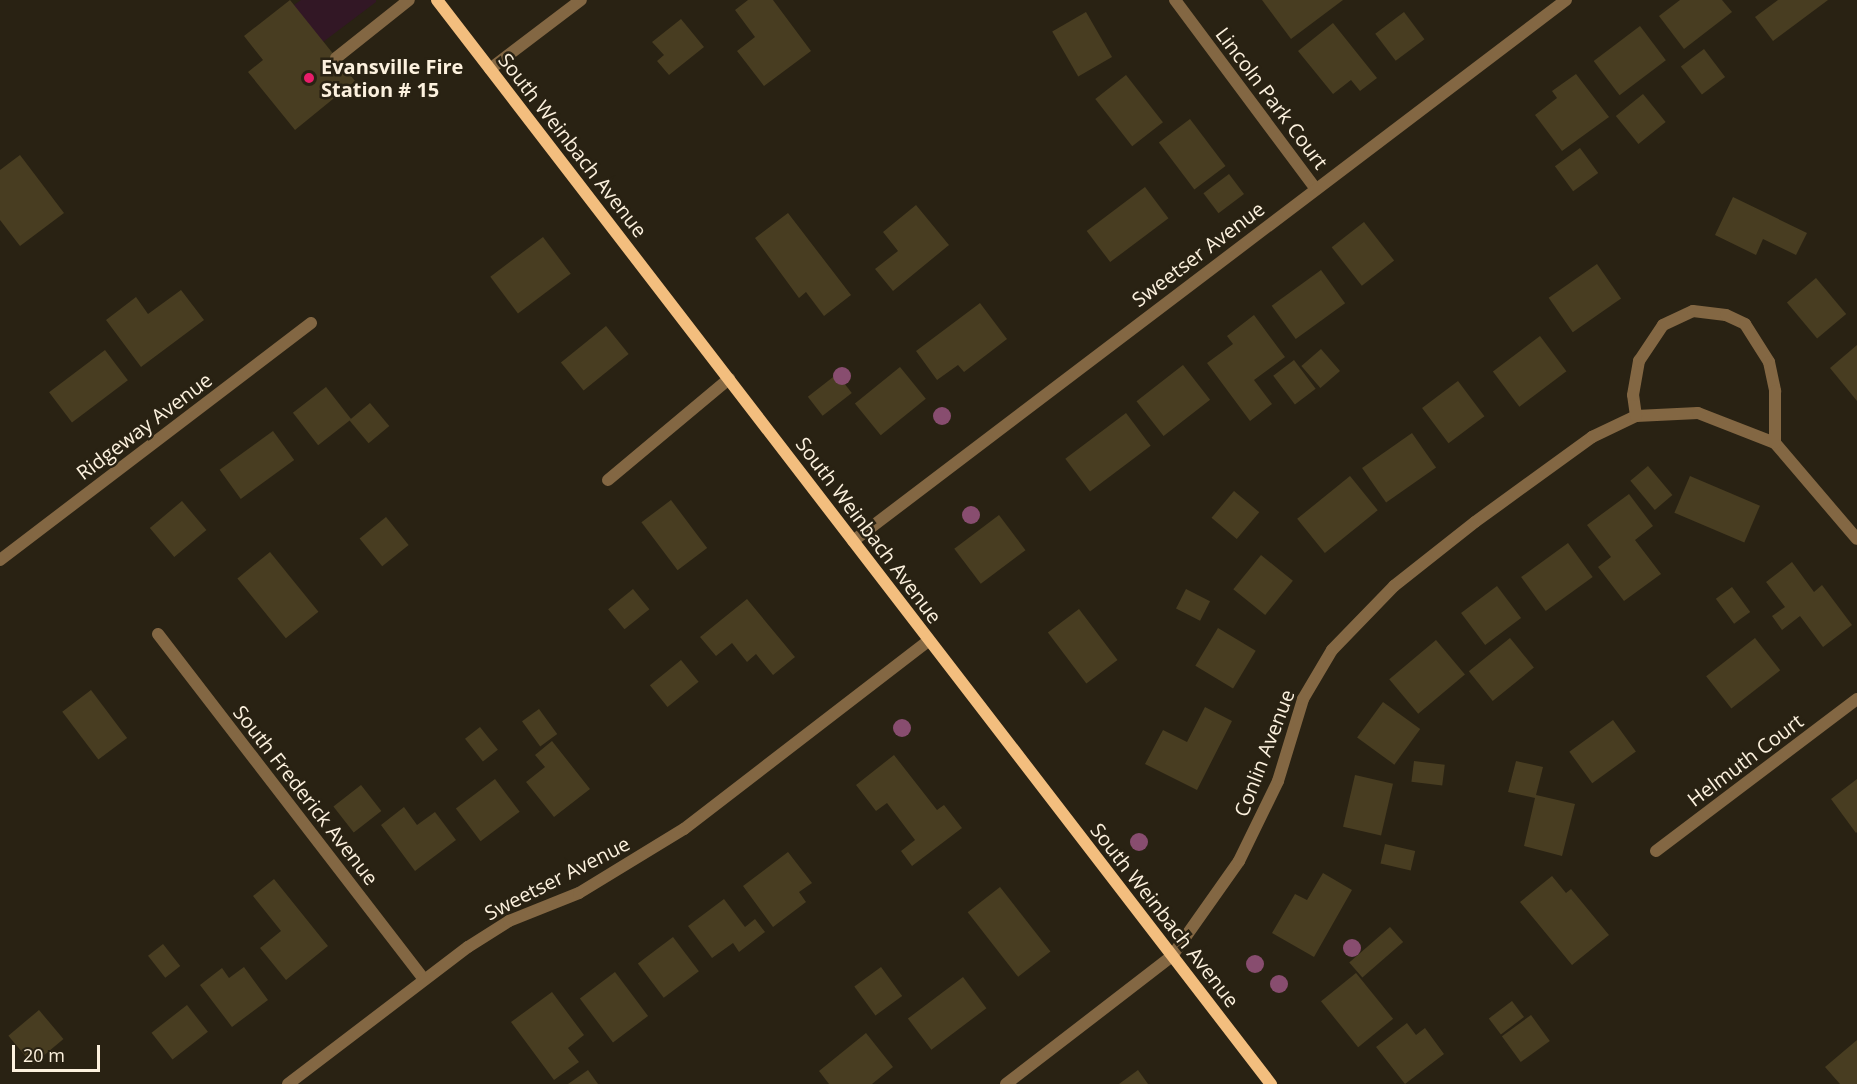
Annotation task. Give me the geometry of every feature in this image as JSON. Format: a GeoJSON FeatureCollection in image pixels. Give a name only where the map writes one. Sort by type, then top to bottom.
{"type":"FeatureCollection","features":[{"type":"Feature","properties":{"kind":"street"},"geometry":{"type":"LineString","coordinates":[[336,58],[409,0]]}},
{"type":"Feature","properties":{"kind":"street","name":"South Weinbach Avenue"},"geometry":{"type":"LineString","coordinates":[[437,0],[1271,1084]]}},
{"type":"Feature","properties":{"kind":"street"},"geometry":{"type":"LineString","coordinates":[[490,69],[581,0]]}},
{"type":"Feature","properties":{"kind":"street","name":"Lincoln Park Court"},"geometry":{"type":"LineString","coordinates":[[1175,0],[1316,189]]}},
{"type":"Feature","properties":{"kind":"street","name":"Sweetser Avenue"},"geometry":{"type":"LineString","coordinates":[[853,541],[1566,0]]}},
{"type":"Feature","properties":{"kind":"street"},"geometry":{"type":"LineString","coordinates":[[1636,416],[1633,394],[1640,361],[1663,325],[1693,311],[1726,315],[1745,324],[1765,351],[1775,391],[1775,443]]}},
{"type":"Feature","properties":{"kind":"street","name":"Ridgeway Avenue"},"geometry":{"type":"LineString","coordinates":[[0,560],[311,322]]}},
{"type":"Feature","properties":{"kind":"street"},"geometry":{"type":"LineString","coordinates":[[608,480],[729,380]]}},
{"type":"Feature","properties":{"kind":"street","name":"Conlin Avenue"},"geometry":{"type":"LineString","coordinates":[[1006,1084],[1172,956],[1239,861],[1278,781],[1303,699],[1332,650],[1360,617],[1545,469],[1636,416],[1698,412],[1775,443],[1857,539]]}},
{"type":"Feature","properties":{"kind":"street","name":"South Frederick Avenue"},"geometry":{"type":"LineString","coordinates":[[158,634],[424,980]]}},
{"type":"Feature","properties":{"kind":"street","name":"Sweetser Avenue"},"geometry":{"type":"LineString","coordinates":[[288,1084],[424,980],[509,921],[579,893],[667,840],[929,640]]}},
{"type":"Feature","properties":{"kind":"street","name":"Helmuth Court"},"geometry":{"type":"LineString","coordinates":[[1656,851],[1857,699]]}},
{"type":"Feature","properties":{"kind":"shaded area"},"geometry":{"type":"Polygon","coordinates":[[[301,0],[376,0],[376,2],[319,45],[287,10],[301,0]]]}},
{"type":"Feature","properties":{"kind":"building"},"geometry":{"type":"Polygon","coordinates":[[[290,0],[355,81],[295,130],[248,72],[263,60],[244,36],[290,0]]]}},
{"type":"Feature","properties":{"kind":"building"},"geometry":{"type":"Polygon","coordinates":[[[748,0],[773,0],[811,51],[764,86],[737,51],[755,37],[735,10],[748,0]]]}},
{"type":"Feature","properties":{"kind":"building"},"geometry":{"type":"Polygon","coordinates":[[[1262,0],[1343,0],[1291,39],[1262,0]]]}},
{"type":"Feature","properties":{"kind":"building"},"geometry":{"type":"Polygon","coordinates":[[[1680,0],[1722,0],[1732,12],[1684,49],[1659,16],[1680,0]]]}},
{"type":"Feature","properties":{"kind":"building"},"geometry":{"type":"Polygon","coordinates":[[[1778,0],[1828,0],[1773,41],[1755,17],[1778,0]]]}},
{"type":"Feature","properties":{"kind":"building"},"geometry":{"type":"Polygon","coordinates":[[[1086,12],[1112,57],[1078,77],[1052,32],[1086,12]]]}},
{"type":"Feature","properties":{"kind":"building"},"geometry":{"type":"Polygon","coordinates":[[[1404,12],[1424,39],[1396,61],[1375,34],[1404,12]]]}},
{"type":"Feature","properties":{"kind":"building"},"geometry":{"type":"Polygon","coordinates":[[[681,19],[704,47],[669,75],[657,61],[664,55],[652,42],[681,19]]]}},
{"type":"Feature","properties":{"kind":"building"},"geometry":{"type":"Polygon","coordinates":[[[1333,23],[1377,78],[1360,91],[1351,80],[1333,94],[1298,51],[1333,23]]]}},
{"type":"Feature","properties":{"kind":"building"},"geometry":{"type":"Polygon","coordinates":[[[1640,26],[1666,60],[1620,95],[1594,61],[1640,26]]]}},
{"type":"Feature","properties":{"kind":"building"},"geometry":{"type":"Polygon","coordinates":[[[1704,49],[1725,77],[1702,94],[1681,66],[1704,49]]]}},
{"type":"Feature","properties":{"kind":"building"},"geometry":{"type":"Polygon","coordinates":[[[1576,74],[1609,117],[1562,151],[1535,115],[1557,98],[1552,91],[1576,74]]]}},
{"type":"Feature","properties":{"kind":"building"},"geometry":{"type":"Polygon","coordinates":[[[1126,75],[1163,122],[1132,146],[1095,99],[1126,75]]]}},
{"type":"Feature","properties":{"kind":"building"},"geometry":{"type":"Polygon","coordinates":[[[1643,94],[1666,122],[1638,144],[1616,116],[1643,94]]]}},
{"type":"Feature","properties":{"kind":"building"},"geometry":{"type":"Polygon","coordinates":[[[1190,119],[1226,166],[1194,190],[1159,142],[1190,119]]]}},
{"type":"Feature","properties":{"kind":"building"},"geometry":{"type":"Polygon","coordinates":[[[1580,148],[1598,173],[1573,191],[1555,166],[1580,148]]]}},
{"type":"Feature","properties":{"kind":"building"},"geometry":{"type":"Polygon","coordinates":[[[20,155],[64,213],[20,246],[0,220],[0,170],[20,155]]]}},
{"type":"Feature","properties":{"kind":"building"},"geometry":{"type":"Polygon","coordinates":[[[1229,174],[1244,194],[1218,213],[1203,193],[1229,174]]]}},
{"type":"Feature","properties":{"kind":"building"},"geometry":{"type":"Polygon","coordinates":[[[1145,187],[1168,218],[1110,262],[1087,231],[1145,187]]]}},
{"type":"Feature","properties":{"kind":"building"},"geometry":{"type":"Polygon","coordinates":[[[1733,197],[1807,233],[1796,255],[1763,239],[1756,255],[1715,235],[1733,197]]]}},
{"type":"Feature","properties":{"kind":"building"},"geometry":{"type":"Polygon","coordinates":[[[916,205],[949,245],[893,291],[875,269],[898,251],[883,232],[916,205]]]}},
{"type":"Feature","properties":{"kind":"building"},"geometry":{"type":"Polygon","coordinates":[[[788,213],[851,295],[824,316],[806,292],[799,298],[755,238],[788,213]]]}},
{"type":"Feature","properties":{"kind":"building"},"geometry":{"type":"Polygon","coordinates":[[[1364,222],[1394,261],[1362,286],[1332,247],[1364,222]]]}},
{"type":"Feature","properties":{"kind":"building"},"geometry":{"type":"Polygon","coordinates":[[[543,237],[571,274],[518,313],[490,277],[543,237]]]}},
{"type":"Feature","properties":{"kind":"building"},"geometry":{"type":"Polygon","coordinates":[[[1597,264],[1621,298],[1573,332],[1549,298],[1597,264]]]}},
{"type":"Feature","properties":{"kind":"building"},"geometry":{"type":"Polygon","coordinates":[[[1321,270],[1345,303],[1296,339],[1272,306],[1321,270]]]}},
{"type":"Feature","properties":{"kind":"building"},"geometry":{"type":"Polygon","coordinates":[[[1816,278],[1846,314],[1817,338],[1787,302],[1816,278]]]}},
{"type":"Feature","properties":{"kind":"building"},"geometry":{"type":"Polygon","coordinates":[[[181,290],[204,320],[141,367],[106,320],[136,297],[148,314],[181,290]]]}},
{"type":"Feature","properties":{"kind":"building"},"geometry":{"type":"Polygon","coordinates":[[[980,303],[1007,339],[964,372],[958,365],[937,380],[916,351],[980,303]]]}},
{"type":"Feature","properties":{"kind":"building"},"geometry":{"type":"Polygon","coordinates":[[[1254,315],[1285,357],[1254,380],[1272,404],[1250,421],[1207,363],[1233,344],[1227,336],[1254,315]]]}},
{"type":"Feature","properties":{"kind":"building"},"geometry":{"type":"Polygon","coordinates":[[[606,326],[629,354],[584,390],[561,363],[606,326]]]}},
{"type":"Feature","properties":{"kind":"building"},"geometry":{"type":"Polygon","coordinates":[[[1540,336],[1566,371],[1519,407],[1493,372],[1540,336]]]}},
{"type":"Feature","properties":{"kind":"building"},"geometry":{"type":"Polygon","coordinates":[[[1857,345],[1857,401],[1830,368],[1857,345]]]}},
{"type":"Feature","properties":{"kind":"building"},"geometry":{"type":"Polygon","coordinates":[[[1321,349],[1340,371],[1320,388],[1301,366],[1321,349]]]}},
{"type":"Feature","properties":{"kind":"building"},"geometry":{"type":"Polygon","coordinates":[[[105,350],[128,380],[72,422],[49,392],[105,350]]]}},
{"type":"Feature","properties":{"kind":"building"},"geometry":{"type":"Polygon","coordinates":[[[1294,360],[1316,389],[1295,404],[1273,376],[1294,360]]]}},
{"type":"Feature","properties":{"kind":"building"},"geometry":{"type":"Polygon","coordinates":[[[1183,365],[1210,400],[1164,436],[1137,401],[1183,365]]]}},
{"type":"Feature","properties":{"kind":"building"},"geometry":{"type":"Polygon","coordinates":[[[900,367],[926,399],[881,435],[855,404],[900,367]]]}},
{"type":"Feature","properties":{"kind":"building"},"geometry":{"type":"Polygon","coordinates":[[[837,374],[852,393],[823,416],[808,397],[837,374]]]}},
{"type":"Feature","properties":{"kind":"building"},"geometry":{"type":"Polygon","coordinates":[[[1458,381],[1484,416],[1449,443],[1422,408],[1458,381]]]}},
{"type":"Feature","properties":{"kind":"building"},"geometry":{"type":"Polygon","coordinates":[[[326,387],[351,419],[318,445],[293,413],[326,387]]]}},
{"type":"Feature","properties":{"kind":"building"},"geometry":{"type":"Polygon","coordinates":[[[370,403],[389,426],[369,443],[349,420],[370,403]]]}},
{"type":"Feature","properties":{"kind":"building"},"geometry":{"type":"Polygon","coordinates":[[[1126,413],[1151,446],[1090,491],[1065,459],[1126,413]]]}},
{"type":"Feature","properties":{"kind":"building"},"geometry":{"type":"Polygon","coordinates":[[[273,431],[294,460],[241,499],[220,470],[273,431]]]}},
{"type":"Feature","properties":{"kind":"building"},"geometry":{"type":"Polygon","coordinates":[[[1412,433],[1436,467],[1386,502],[1362,468],[1412,433]]]}},
{"type":"Feature","properties":{"kind":"building"},"geometry":{"type":"Polygon","coordinates":[[[1648,466],[1672,495],[1655,510],[1630,481],[1648,466]]]}},
{"type":"Feature","properties":{"kind":"building"},"geometry":{"type":"Polygon","coordinates":[[[1350,476],[1378,510],[1325,553],[1297,519],[1350,476]]]}},
{"type":"Feature","properties":{"kind":"building"},"geometry":{"type":"Polygon","coordinates":[[[1690,476],[1760,506],[1744,543],[1674,513],[1690,476]]]}},
{"type":"Feature","properties":{"kind":"building"},"geometry":{"type":"Polygon","coordinates":[[[1234,491],[1259,512],[1237,539],[1212,518],[1234,491]]]}},
{"type":"Feature","properties":{"kind":"building"},"geometry":{"type":"Polygon","coordinates":[[[1629,494],[1653,526],[1635,540],[1661,574],[1624,601],[1598,567],[1611,557],[1587,525],[1629,494]]]}},
{"type":"Feature","properties":{"kind":"building"},"geometry":{"type":"Polygon","coordinates":[[[671,500],[707,548],[678,570],[641,522],[671,500]]]}},
{"type":"Feature","properties":{"kind":"building"},"geometry":{"type":"Polygon","coordinates":[[[182,501],[206,530],[174,557],[150,528],[182,501]]]}},
{"type":"Feature","properties":{"kind":"building"},"geometry":{"type":"Polygon","coordinates":[[[999,515],[1025,550],[981,584],[954,549],[999,515]]]}},
{"type":"Feature","properties":{"kind":"building"},"geometry":{"type":"Polygon","coordinates":[[[386,517],[409,545],[382,566],[360,538],[386,517]]]}},
{"type":"Feature","properties":{"kind":"building"},"geometry":{"type":"Polygon","coordinates":[[[1568,543],[1593,577],[1546,611],[1521,577],[1568,543]]]}},
{"type":"Feature","properties":{"kind":"building"},"geometry":{"type":"Polygon","coordinates":[[[270,552],[318,612],[286,638],[237,578],[270,552]]]}},
{"type":"Feature","properties":{"kind":"building"},"geometry":{"type":"Polygon","coordinates":[[[1261,555],[1293,581],[1265,615],[1233,589],[1261,555]]]}},
{"type":"Feature","properties":{"kind":"building"},"geometry":{"type":"Polygon","coordinates":[[[1792,562],[1814,592],[1822,585],[1852,625],[1823,647],[1800,616],[1782,630],[1772,616],[1785,607],[1766,582],[1792,562]]]}},
{"type":"Feature","properties":{"kind":"building"},"geometry":{"type":"Polygon","coordinates":[[[1497,586],[1521,618],[1485,645],[1461,613],[1497,586]]]}},
{"type":"Feature","properties":{"kind":"building"},"geometry":{"type":"Polygon","coordinates":[[[1732,587],[1750,612],[1734,624],[1716,599],[1732,587]]]}},
{"type":"Feature","properties":{"kind":"building"},"geometry":{"type":"Polygon","coordinates":[[[633,589],[649,609],[624,629],[608,609],[633,589]]]}},
{"type":"Feature","properties":{"kind":"building"},"geometry":{"type":"Polygon","coordinates":[[[1186,589],[1210,601],[1200,621],[1176,609],[1186,589]]]}},
{"type":"Feature","properties":{"kind":"building"},"geometry":{"type":"Polygon","coordinates":[[[747,599],[795,657],[773,675],[756,654],[747,662],[732,643],[716,656],[700,637],[747,599]]]}},
{"type":"Feature","properties":{"kind":"building"},"geometry":{"type":"Polygon","coordinates":[[[1079,609],[1118,660],[1086,684],[1048,632],[1079,609]]]}},
{"type":"Feature","properties":{"kind":"building"},"geometry":{"type":"Polygon","coordinates":[[[1218,628],[1256,651],[1233,688],[1195,666],[1218,628]]]}},
{"type":"Feature","properties":{"kind":"building"},"geometry":{"type":"Polygon","coordinates":[[[1510,638],[1534,668],[1493,701],[1469,671],[1510,638]]]}},
{"type":"Feature","properties":{"kind":"building"},"geometry":{"type":"Polygon","coordinates":[[[1755,638],[1780,670],[1731,708],[1706,676],[1755,638]]]}},
{"type":"Feature","properties":{"kind":"building"},"geometry":{"type":"Polygon","coordinates":[[[1436,640],[1465,674],[1418,714],[1389,679],[1436,640]]]}},
{"type":"Feature","properties":{"kind":"building"},"geometry":{"type":"Polygon","coordinates":[[[681,660],[699,682],[668,707],[650,685],[681,660]]]}},
{"type":"Feature","properties":{"kind":"building"},"geometry":{"type":"Polygon","coordinates":[[[91,690],[127,738],[98,760],[62,712],[91,690]]]}},
{"type":"Feature","properties":{"kind":"building"},"geometry":{"type":"Polygon","coordinates":[[[1383,702],[1420,729],[1394,765],[1357,738],[1383,702]]]}},
{"type":"Feature","properties":{"kind":"building"},"geometry":{"type":"Polygon","coordinates":[[[1205,707],[1232,721],[1197,790],[1145,764],[1163,730],[1187,742],[1205,707]]]}},
{"type":"Feature","properties":{"kind":"building"},"geometry":{"type":"Polygon","coordinates":[[[539,709],[557,734],[540,746],[522,721],[539,709]]]}},
{"type":"Feature","properties":{"kind":"building"},"geometry":{"type":"Polygon","coordinates":[[[1613,720],[1636,752],[1592,783],[1569,752],[1613,720]]]}},
{"type":"Feature","properties":{"kind":"building"},"geometry":{"type":"Polygon","coordinates":[[[480,727],[498,750],[483,762],[465,739],[480,727]]]}},
{"type":"Feature","properties":{"kind":"building"},"geometry":{"type":"Polygon","coordinates":[[[552,741],[590,789],[554,817],[526,782],[545,767],[535,755],[552,741]]]}},
{"type":"Feature","properties":{"kind":"building"},"geometry":{"type":"Polygon","coordinates":[[[894,755],[937,810],[944,805],[962,828],[912,866],[901,851],[915,840],[887,803],[876,811],[856,785],[894,755]]]}},
{"type":"Feature","properties":{"kind":"building"},"geometry":{"type":"Polygon","coordinates":[[[1414,761],[1445,765],[1442,786],[1411,782],[1414,761]]]}},
{"type":"Feature","properties":{"kind":"building"},"geometry":{"type":"Polygon","coordinates":[[[1516,761],[1543,767],[1536,795],[1575,804],[1562,856],[1524,846],[1535,798],[1508,792],[1516,761]]]}},
{"type":"Feature","properties":{"kind":"building"},"geometry":{"type":"Polygon","coordinates":[[[1355,775],[1393,784],[1381,835],[1343,827],[1355,775]]]}},
{"type":"Feature","properties":{"kind":"building"},"geometry":{"type":"Polygon","coordinates":[[[495,779],[520,812],[481,841],[456,808],[495,779]]]}},
{"type":"Feature","properties":{"kind":"building"},"geometry":{"type":"Polygon","coordinates":[[[1857,779],[1857,832],[1856,833],[1831,799],[1857,779]]]}},
{"type":"Feature","properties":{"kind":"building"},"geometry":{"type":"Polygon","coordinates":[[[361,785],[381,811],[354,833],[333,807],[361,785]]]}},
{"type":"Feature","properties":{"kind":"building"},"geometry":{"type":"Polygon","coordinates":[[[404,807],[417,825],[435,812],[456,840],[415,871],[381,825],[404,807]]]}},
{"type":"Feature","properties":{"kind":"building"},"geometry":{"type":"Polygon","coordinates":[[[1385,844],[1415,851],[1411,870],[1381,863],[1385,844]]]}},
{"type":"Feature","properties":{"kind":"building"},"geometry":{"type":"Polygon","coordinates":[[[788,852],[812,883],[799,892],[806,902],[773,927],[743,886],[788,852]]]}},
{"type":"Feature","properties":{"kind":"building"},"geometry":{"type":"Polygon","coordinates":[[[1323,873],[1352,890],[1314,957],[1272,933],[1295,894],[1307,900],[1323,873]]]}},
{"type":"Feature","properties":{"kind":"building"},"geometry":{"type":"Polygon","coordinates":[[[1552,876],[1566,893],[1571,889],[1609,935],[1572,965],[1520,902],[1552,876]]]}},
{"type":"Feature","properties":{"kind":"building"},"geometry":{"type":"Polygon","coordinates":[[[274,879],[328,946],[286,980],[260,948],[281,931],[253,896],[274,879]]]}},
{"type":"Feature","properties":{"kind":"building"},"geometry":{"type":"Polygon","coordinates":[[[1000,887],[1050,952],[1018,977],[968,912],[1000,887]]]}},
{"type":"Feature","properties":{"kind":"building"},"geometry":{"type":"Polygon","coordinates":[[[724,899],[745,927],[755,919],[765,932],[739,952],[733,943],[712,958],[688,926],[724,899]]]}},
{"type":"Feature","properties":{"kind":"building"},"geometry":{"type":"Polygon","coordinates":[[[1390,927],[1403,942],[1362,978],[1349,962],[1390,927]]]}},
{"type":"Feature","properties":{"kind":"building"},"geometry":{"type":"Polygon","coordinates":[[[673,937],[699,971],[664,998],[638,963],[673,937]]]}},
{"type":"Feature","properties":{"kind":"building"},"geometry":{"type":"Polygon","coordinates":[[[163,944],[180,966],[165,978],[148,956],[163,944]]]}},
{"type":"Feature","properties":{"kind":"building"},"geometry":{"type":"Polygon","coordinates":[[[244,967],[268,1000],[232,1027],[200,985],[222,968],[229,978],[244,967]]]}},
{"type":"Feature","properties":{"kind":"building"},"geometry":{"type":"Polygon","coordinates":[[[881,967],[902,996],[875,1016],[854,986],[881,967]]]}},
{"type":"Feature","properties":{"kind":"building"},"geometry":{"type":"Polygon","coordinates":[[[615,972],[648,1016],[613,1042],[580,998],[615,972]]]}},
{"type":"Feature","properties":{"kind":"building"},"geometry":{"type":"Polygon","coordinates":[[[1356,973],[1393,1019],[1358,1047],[1321,1001],[1356,973]]]}},
{"type":"Feature","properties":{"kind":"building"},"geometry":{"type":"Polygon","coordinates":[[[963,977],[986,1008],[931,1050],[908,1019],[963,977]]]}},
{"type":"Feature","properties":{"kind":"building"},"geometry":{"type":"Polygon","coordinates":[[[552,992],[584,1035],[568,1048],[579,1062],[554,1080],[511,1022],[552,992]]]}},
{"type":"Feature","properties":{"kind":"building"},"geometry":{"type":"Polygon","coordinates":[[[1512,1001],[1524,1017],[1501,1034],[1489,1018],[1512,1001]]]}},
{"type":"Feature","properties":{"kind":"building"},"geometry":{"type":"Polygon","coordinates":[[[187,1005],[208,1032],[172,1059],[152,1033],[187,1005]]]}},
{"type":"Feature","properties":{"kind":"building"},"geometry":{"type":"Polygon","coordinates":[[[39,1010],[63,1039],[33,1065],[8,1036],[39,1010]]]}},
{"type":"Feature","properties":{"kind":"building"},"geometry":{"type":"Polygon","coordinates":[[[1531,1015],[1550,1041],[1521,1062],[1502,1036],[1531,1015]]]}},
{"type":"Feature","properties":{"kind":"building"},"geometry":{"type":"Polygon","coordinates":[[[1407,1023],[1416,1035],[1425,1028],[1444,1054],[1405,1084],[1376,1047],[1407,1023]]]}},
{"type":"Feature","properties":{"kind":"building"},"geometry":{"type":"Polygon","coordinates":[[[866,1033],[893,1067],[872,1084],[829,1084],[819,1071],[866,1033]]]}},
{"type":"Feature","properties":{"kind":"building"},"geometry":{"type":"Polygon","coordinates":[[[1857,1040],[1857,1084],[1840,1084],[1825,1067],[1857,1040]]]}},
{"type":"Feature","properties":{"kind":"building"},"geometry":{"type":"Polygon","coordinates":[[[588,1070],[598,1084],[568,1084],[588,1070]]]}},
{"type":"Feature","properties":{"kind":"building"},"geometry":{"type":"Polygon","coordinates":[[[1138,1070],[1148,1084],[1119,1084],[1138,1070]]]}},
{"type":"Feature","properties":{"kind":"place","name":"Evansville Fire Station # 15"},"geometry":{"type":"Point","coordinates":[309,78]}}]}
